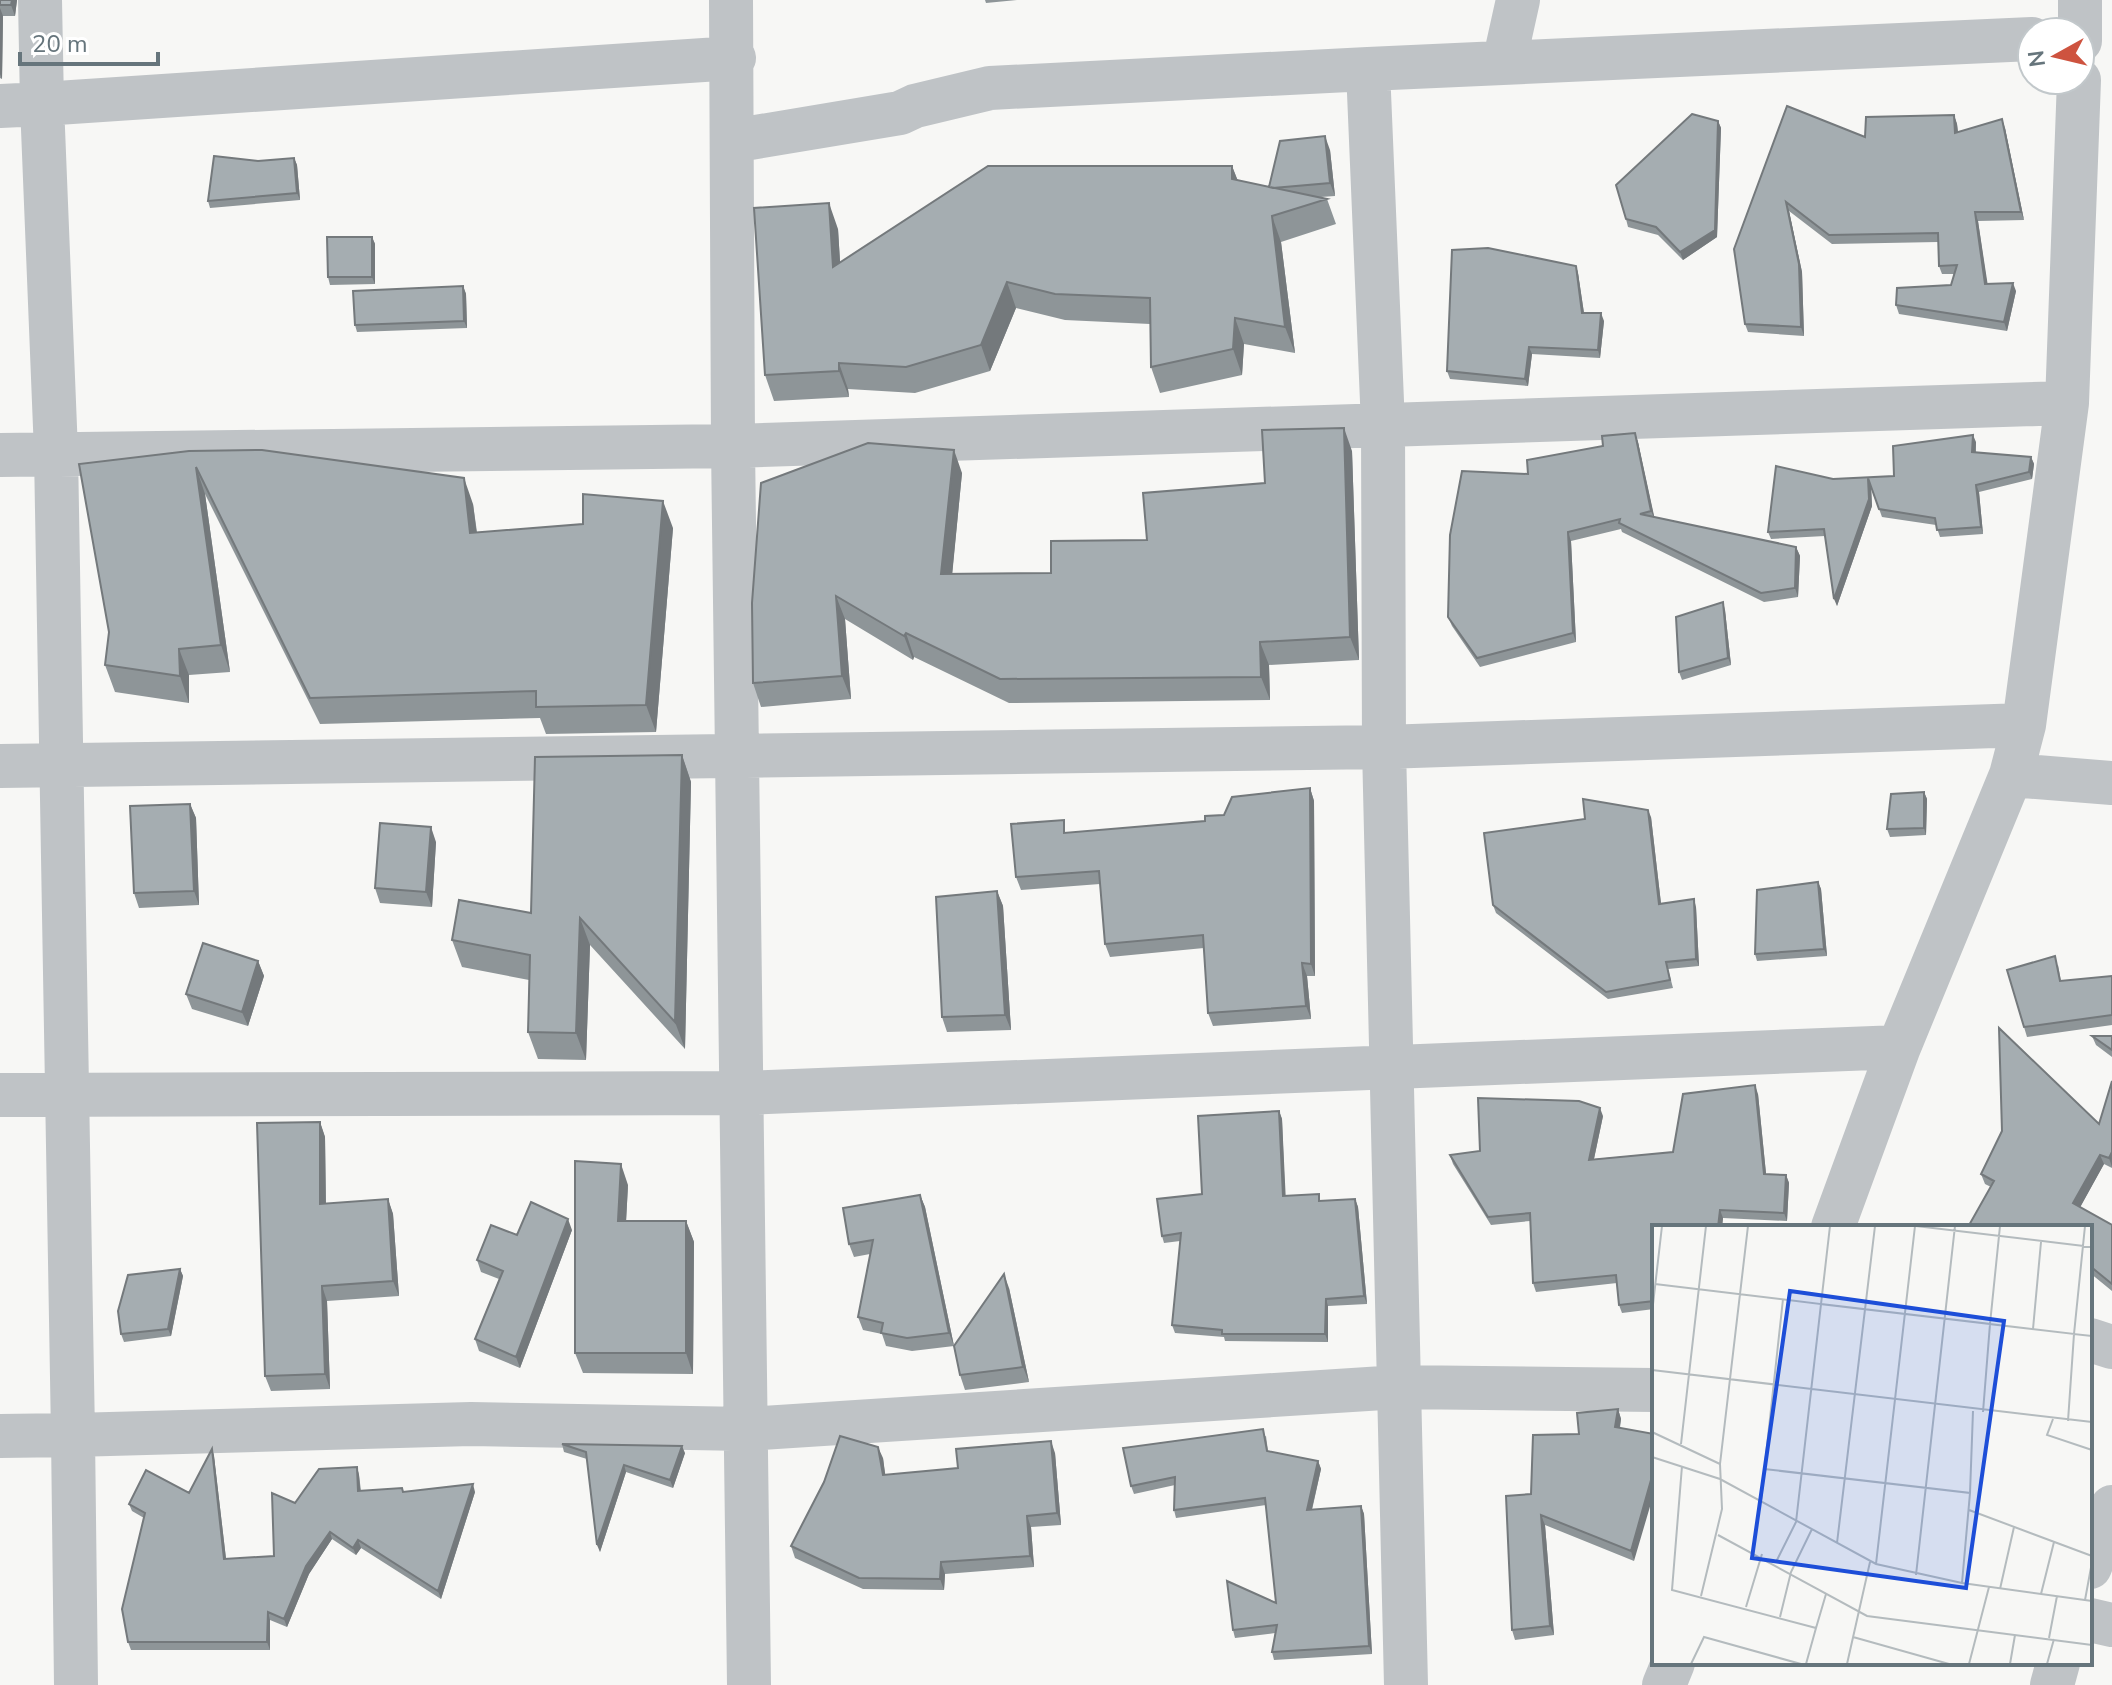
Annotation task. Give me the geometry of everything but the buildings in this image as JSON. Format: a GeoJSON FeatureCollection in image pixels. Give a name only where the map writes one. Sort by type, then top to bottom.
{"type":"FeatureCollection","features":[{"type":"Feature","properties":{"kind":"street"},"geometry":{"type":"LineString","coordinates":[[40,0],[21,105],[56,452],[76,1685]]}},
{"type":"Feature","properties":{"kind":"street"},"geometry":{"type":"LineString","coordinates":[[731,0],[734,58],[736,756],[744,1093],[749,1685]]}},
{"type":"Feature","properties":{"kind":"street"},"geometry":{"type":"LineString","coordinates":[[1504,63],[1518,0]]}},
{"type":"Feature","properties":{"kind":"street"},"geometry":{"type":"LineString","coordinates":[[732,141],[900,113],[915,106],[990,88],[2016,40]]}},
{"type":"Feature","properties":{"kind":"street"},"geometry":{"type":"LineString","coordinates":[[21,105],[734,58]]}},
{"type":"Feature","properties":{"kind":"street"},"geometry":{"type":"LineString","coordinates":[[1368,69],[1383,425],[1384,747],[1406,1685]]}},
{"type":"Feature","properties":{"kind":"street"},"geometry":{"type":"LineString","coordinates":[[1834,1225],[1899,1047],[2011,775],[2024,725],[2067,403],[2078,96]]}},
{"type":"Feature","properties":{"kind":"street"},"geometry":{"type":"LineString","coordinates":[[0,455],[733,446],[2067,403]]}},
{"type":"Feature","properties":{"kind":"street"},"geometry":{"type":"LineString","coordinates":[[0,766],[1384,747],[2024,725]]}},
{"type":"Feature","properties":{"kind":"street"},"geometry":{"type":"LineString","coordinates":[[2011,775],[2112,783]]}},
{"type":"Feature","properties":{"kind":"street"},"geometry":{"type":"LineString","coordinates":[[0,1095],[744,1093],[1391,1064],[1899,1047]]}},
{"type":"Feature","properties":{"kind":"street"},"geometry":{"type":"LineString","coordinates":[[2092,1341],[2112,1347]]}},
{"type":"Feature","properties":{"kind":"street"},"geometry":{"type":"LineString","coordinates":[[0,1436],[471,1424],[746,1429],[1399,1387],[1652,1390]]}},
{"type":"Feature","properties":{"kind":"street"},"geometry":{"type":"LineString","coordinates":[[2092,1490],[2112,1496]]}},
{"type":"Feature","properties":{"kind":"street"},"geometry":{"type":"LineString","coordinates":[[2092,1562],[2112,1507]]}},
{"type":"Feature","properties":{"kind":"street"},"geometry":{"type":"LineString","coordinates":[[2092,1620],[2112,1625]]}},
{"type":"Feature","properties":{"kind":"street"},"geometry":{"type":"LineString","coordinates":[[1652,1685],[1664,1685],[1672,1665]]}},
{"type":"Feature","properties":{"kind":"street"},"geometry":{"type":"LineString","coordinates":[[2052,1685],[2057,1665]]}}]}
